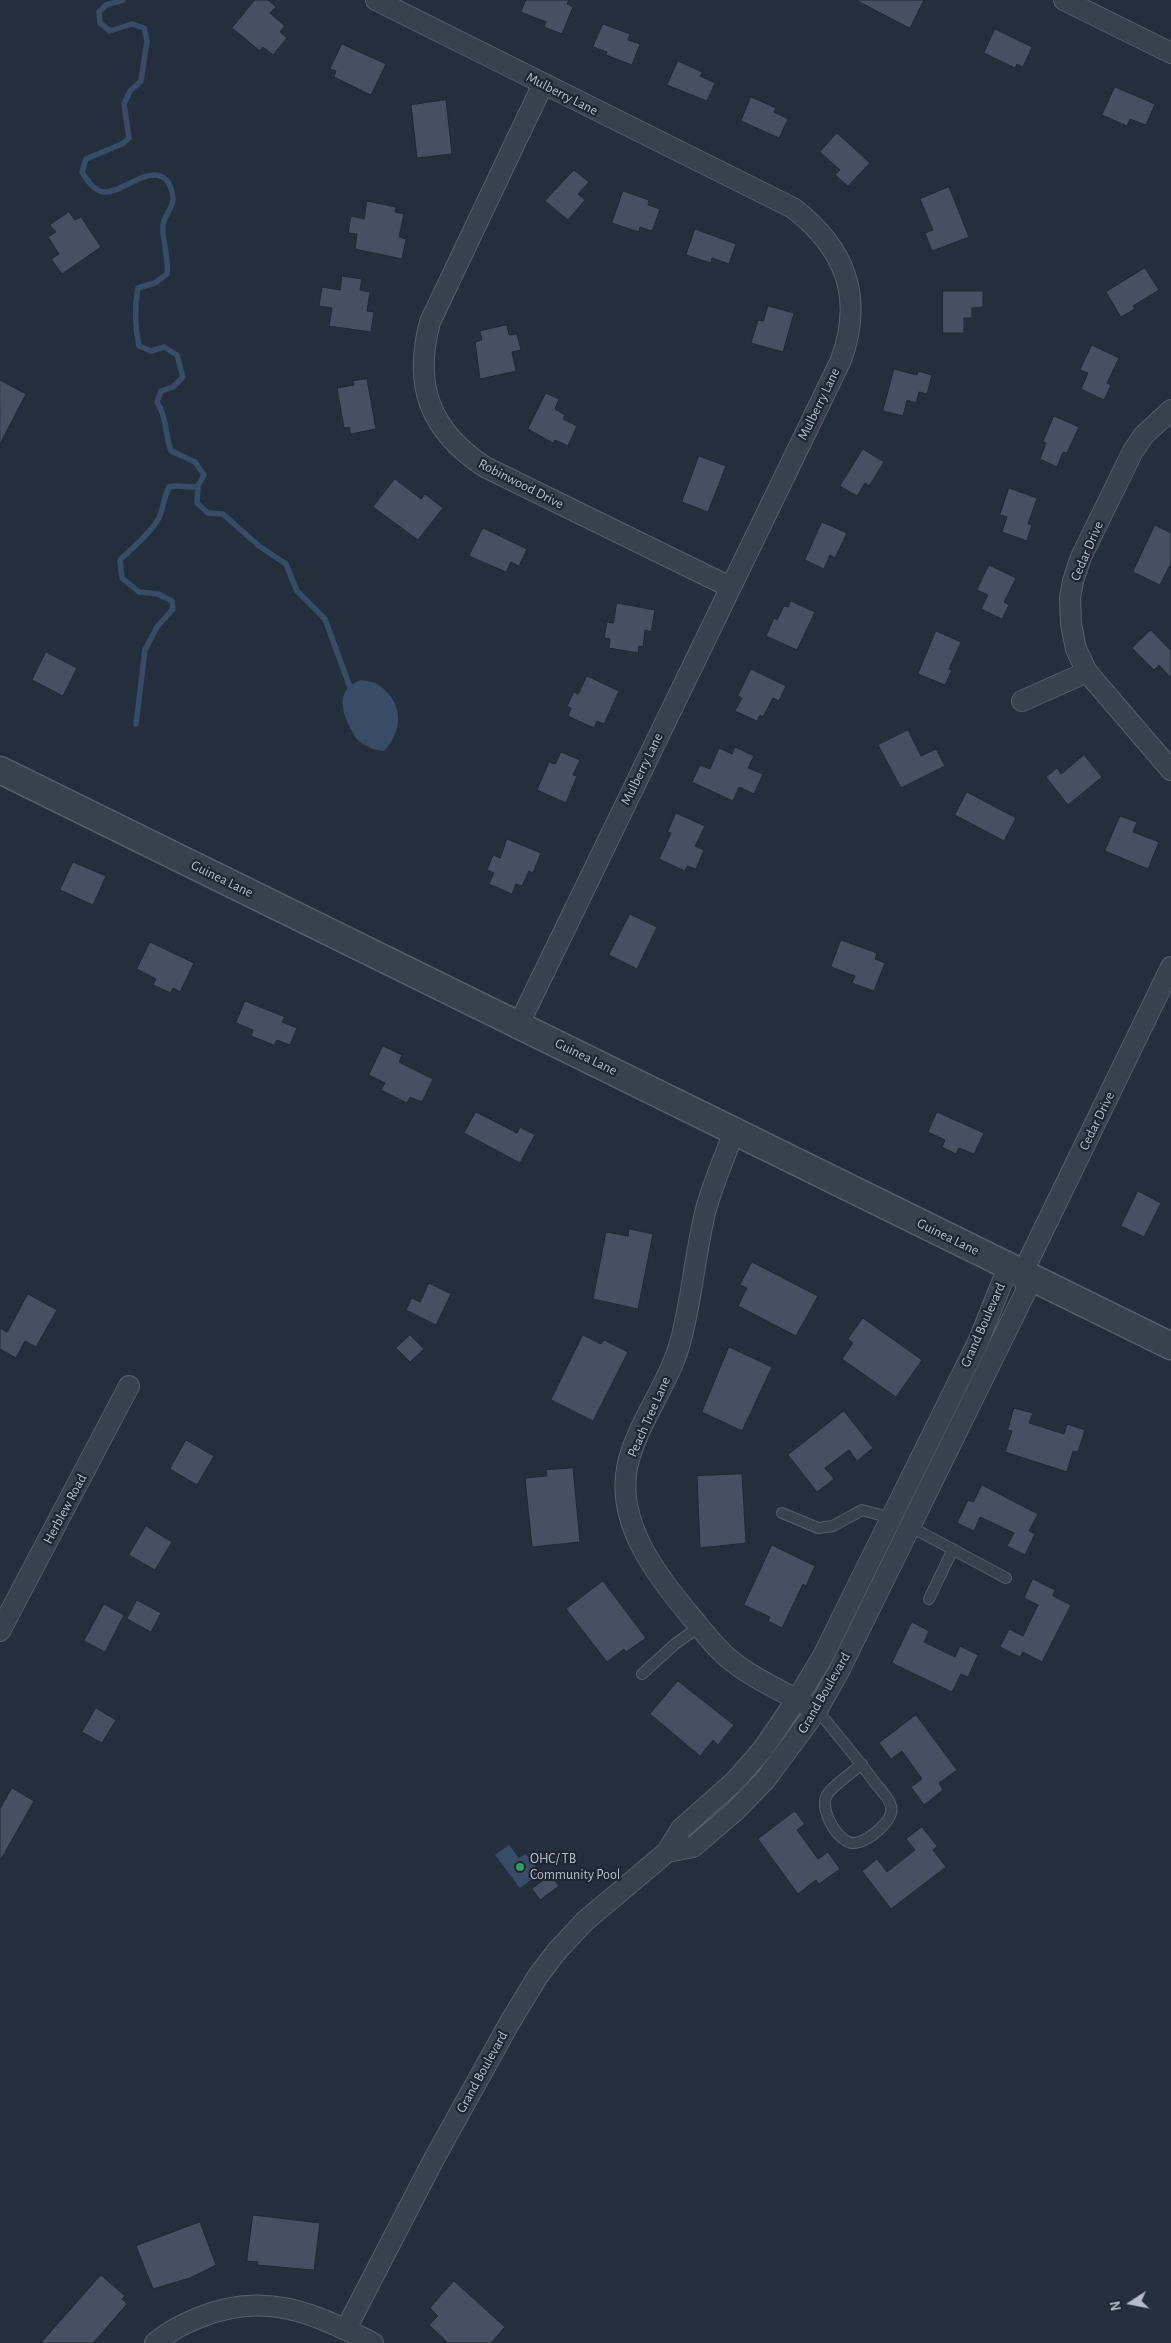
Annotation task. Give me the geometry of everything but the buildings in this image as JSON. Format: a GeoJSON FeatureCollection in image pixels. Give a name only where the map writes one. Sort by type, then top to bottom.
{"type":"FeatureCollection","features":[{"type":"Feature","properties":{"kind":"street","name":"Mulberry Lane"},"geometry":{"type":"LineString","coordinates":[[376,0],[793,208],[813,224],[830,243],[838,257],[847,281],[851,306],[845,348],[519,1024]]}},
{"type":"Feature","properties":{"kind":"street"},"geometry":{"type":"LineString","coordinates":[[1064,0],[1171,53]]}},
{"type":"Feature","properties":{"kind":"street","name":"Robinwood Drive"},"geometry":{"type":"LineString","coordinates":[[543,84],[430,322],[422,362],[424,386],[431,409],[439,424],[454,443],[485,467],[730,587]]}},
{"type":"Feature","properties":{"kind":"street","name":"Cedar Drive"},"geometry":{"type":"LineString","coordinates":[[1171,410],[1144,436],[1133,451],[1081,557],[1073,581],[1071,624],[1076,649],[1087,672],[1171,770]]}},
{"type":"Feature","properties":{"kind":"street"},"geometry":{"type":"LineString","coordinates":[[1022,701],[1087,672]]}},
{"type":"Feature","properties":{"kind":"street","name":"Guinea Lane"},"geometry":{"type":"LineString","coordinates":[[0,770],[1171,1346]]}},
{"type":"Feature","properties":{"kind":"street","name":"Cedar Drive"},"geometry":{"type":"LineString","coordinates":[[1022,1274],[1171,967]]}},
{"type":"Feature","properties":{"kind":"street","name":"Peach Tree Lane"},"geometry":{"type":"LineString","coordinates":[[734,1131],[706,1208],[676,1353],[667,1378],[632,1450],[627,1469],[625,1495],[636,1535],[644,1552],[672,1593],[699,1627],[729,1658],[757,1678],[817,1710]]}},
{"type":"Feature","properties":{"kind":"street","name":"Grand Boulevard"},"geometry":{"type":"LineString","coordinates":[[346,2329],[434,2159],[538,1976],[557,1951],[585,1921],[667,1852],[681,1829],[735,1781],[763,1750],[797,1699],[822,1658],[968,1362],[1005,1275],[1022,1274],[1027,1289],[911,1527],[839,1671],[817,1710],[766,1780],[734,1812],[693,1847],[667,1852]]}},
{"type":"Feature","properties":{"kind":"street"},"geometry":{"type":"LineString","coordinates":[[968,1362],[986,1370]]}},
{"type":"Feature","properties":{"kind":"street","name":"Herblew Road"},"geometry":{"type":"LineString","coordinates":[[0,1631],[129,1386]]}},
{"type":"Feature","properties":{"kind":"street"},"geometry":{"type":"LineString","coordinates":[[891,1518],[911,1527]]}},
{"type":"Feature","properties":{"kind":"street"},"geometry":{"type":"LineString","coordinates":[[155,2343],[182,2325],[215,2311],[236,2306],[282,2306],[305,2312],[374,2343]]}},
{"type":"Feature","properties":{"kind":"lane"},"geometry":{"type":"LineString","coordinates":[[782,1514],[818,1528],[833,1526],[862,1510],[891,1518]]}},
{"type":"Feature","properties":{"kind":"lane"},"geometry":{"type":"LineString","coordinates":[[911,1527],[1006,1578]]}},
{"type":"Feature","properties":{"kind":"lane"},"geometry":{"type":"LineString","coordinates":[[929,1599],[953,1549]]}},
{"type":"Feature","properties":{"kind":"lane"},"geometry":{"type":"LineString","coordinates":[[642,1674],[675,1644],[699,1627]]}},
{"type":"Feature","properties":{"kind":"lane"},"geometry":{"type":"LineString","coordinates":[[817,1710],[862,1764],[890,1802],[892,1811],[888,1822],[864,1840],[853,1843],[843,1840],[827,1818],[823,1807],[826,1795],[862,1764]]}},
{"type":"Feature","properties":{"kind":"water"},"geometry":{"type":"Polygon","coordinates":[[[361,680],[380,686],[388,693],[397,709],[398,718],[395,735],[384,751],[371,748],[358,740],[350,728],[344,713],[344,694],[348,688],[361,680]]]}},
{"type":"Feature","properties":{"kind":"water","name":"OHC/ TB Community Pool"},"geometry":{"type":"Polygon","coordinates":[[[509,1845],[519,1858],[526,1854],[542,1875],[538,1878],[536,1876],[520,1888],[495,1855],[509,1845]]]}},
{"type":"Feature","properties":{"kind":"waterway"},"geometry":{"type":"LineString","coordinates":[[123,0],[106,5],[99,12],[100,23],[110,31],[132,24],[144,28],[147,41],[141,81],[130,91],[124,104],[129,138],[122,144],[86,159],[82,172],[94,187],[104,192],[119,188],[145,176],[154,175],[161,176],[170,186],[173,200],[163,225],[167,274],[155,283],[138,288],[137,331],[139,346],[151,351],[164,347],[177,355],[183,377],[173,387],[161,391],[157,402],[163,414],[171,451],[195,462],[204,475],[198,486],[169,487],[159,518],[155,524],[120,560],[122,578],[139,592],[158,594],[172,601],[173,609],[157,627],[145,650],[136,724]]}},
{"type":"Feature","properties":{"kind":"waterway"},"geometry":{"type":"LineString","coordinates":[[198,486],[197,503],[208,513],[223,514],[259,546],[286,564],[297,591],[325,619],[351,690]]}},
{"type":"Feature","properties":{"kind":"place","name":"OHC/ TB Community Pool"},"geometry":{"type":"Point","coordinates":[520,1867]}}]}
